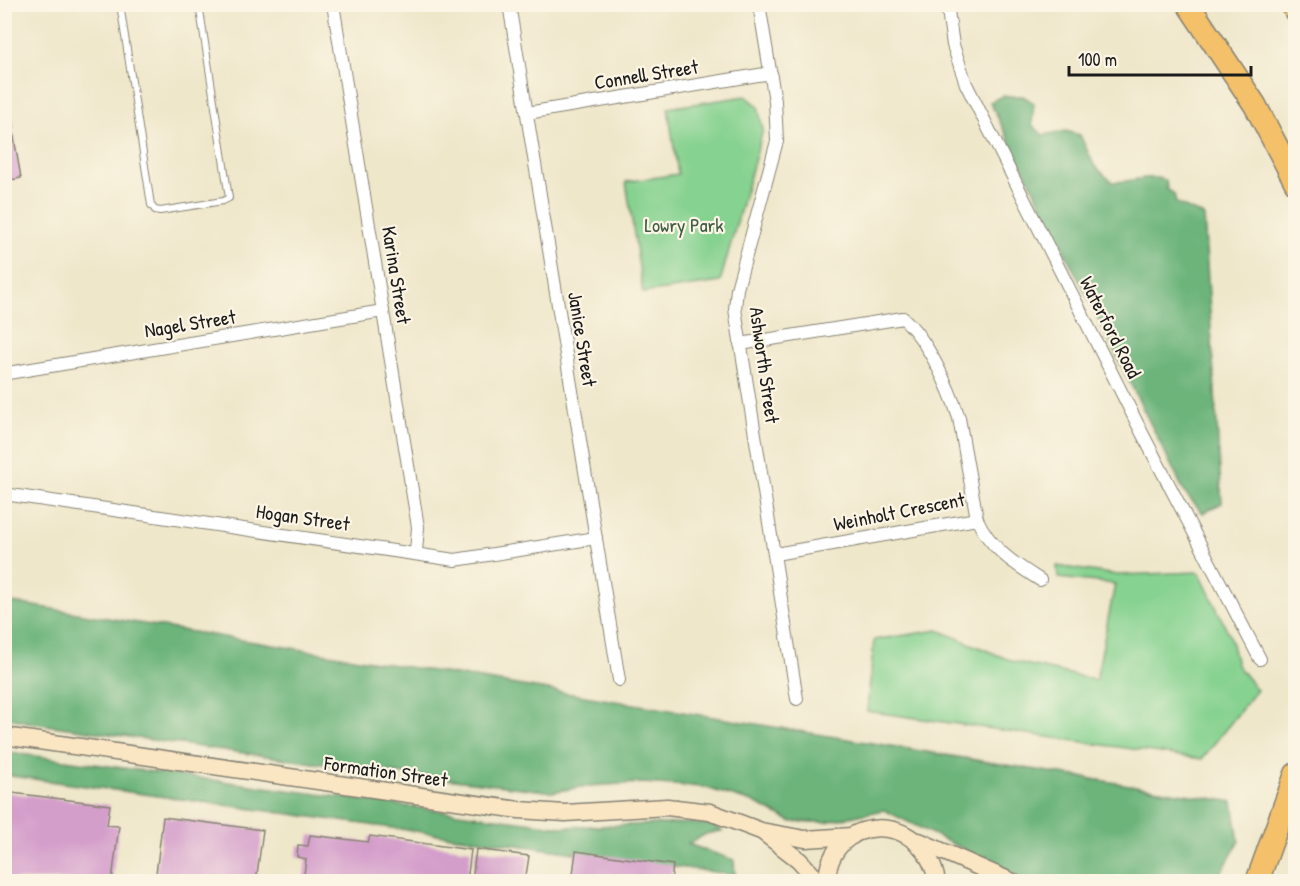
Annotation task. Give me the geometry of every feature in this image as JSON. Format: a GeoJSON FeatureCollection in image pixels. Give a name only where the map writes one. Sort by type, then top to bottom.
{"type":"FeatureCollection","features":[{"type":"Feature","properties":{"kind":"highway"},"geometry":{"type":"LineString","coordinates":[[1188,4],[1255,105],[1296,183]]}},
{"type":"Feature","properties":{"kind":"highway"},"geometry":{"type":"LineString","coordinates":[[1292,4],[1296,12]]}},
{"type":"Feature","properties":{"kind":"highway"},"geometry":{"type":"LineString","coordinates":[[1257,882],[1296,774]]}},
{"type":"Feature","properties":{"kind":"main road","name":"Formation Street"},"geometry":{"type":"LineString","coordinates":[[4,736],[519,810],[565,813],[667,807],[710,812],[761,831],[805,839],[852,836],[868,829],[885,828],[901,831],[916,839]]}},
{"type":"Feature","properties":{"kind":"main road","name":"Formation Street"},"geometry":{"type":"LineString","coordinates":[[761,831],[799,860],[819,882]]}},
{"type":"Feature","properties":{"kind":"main road"},"geometry":{"type":"LineString","coordinates":[[827,882],[831,859],[840,846],[852,836]]}},
{"type":"Feature","properties":{"kind":"main road"},"geometry":{"type":"LineString","coordinates":[[916,839],[927,851],[934,866],[937,882]]}},
{"type":"Feature","properties":{"kind":"main road"},"geometry":{"type":"LineString","coordinates":[[916,839],[1013,882]]}},
{"type":"Feature","properties":{"kind":"street","name":"Karina Street"},"geometry":{"type":"LineString","coordinates":[[333,4],[418,527],[416,552]]}},
{"type":"Feature","properties":{"kind":"street","name":"Janice Street"},"geometry":{"type":"LineString","coordinates":[[509,4],[619,680]]}},
{"type":"Feature","properties":{"kind":"street","name":"Ashworth Street"},"geometry":{"type":"LineString","coordinates":[[759,4],[771,73],[777,141],[737,289],[735,309],[797,699]]}},
{"type":"Feature","properties":{"kind":"street","name":"Waterford Road"},"geometry":{"type":"LineString","coordinates":[[947,4],[953,45],[966,84],[1260,659]]}},
{"type":"Feature","properties":{"kind":"street","name":"Connell Street"},"geometry":{"type":"LineString","coordinates":[[527,113],[771,73]]}},
{"type":"Feature","properties":{"kind":"street","name":"Nagel Street"},"geometry":{"type":"LineString","coordinates":[[4,376],[8,373],[383,311]]}},
{"type":"Feature","properties":{"kind":"street","name":"Weinholt Crescent"},"geometry":{"type":"LineString","coordinates":[[740,344],[903,318],[916,330],[954,403],[959,418],[976,519],[775,554]]}},
{"type":"Feature","properties":{"kind":"street","name":"Hogan Street"},"geometry":{"type":"LineString","coordinates":[[4,494],[465,559],[596,538]]}},
{"type":"Feature","properties":{"kind":"street"},"geometry":{"type":"LineString","coordinates":[[976,519],[984,535],[997,550],[1040,580]]}},
{"type":"Feature","properties":{"kind":"lane"},"geometry":{"type":"LineString","coordinates":[[120,4],[152,205],[155,210],[160,211],[229,198],[199,4]]}},
{"type":"Feature","properties":{"kind":"green space","name":"Lowry Park"},"geometry":{"type":"Polygon","coordinates":[[[746,96],[758,106],[763,130],[720,282],[643,293],[626,182],[678,174],[668,108],[746,96]]]}},
{"type":"Feature","properties":{"kind":"green space"},"geometry":{"type":"Polygon","coordinates":[[[1002,96],[1023,96],[1034,103],[1032,125],[1043,135],[1066,131],[1080,135],[1094,165],[1112,182],[1146,178],[1166,180],[1167,189],[1174,194],[1176,203],[1204,216],[1222,503],[1203,513],[1185,493],[990,102],[1002,96]]]}},
{"type":"Feature","properties":{"kind":"green space"},"geometry":{"type":"Polygon","coordinates":[[[1057,566],[1118,575],[1199,572],[1230,636],[1237,665],[1257,690],[1202,759],[867,711],[874,640],[938,630],[1012,661],[1096,680],[1115,584],[1058,578],[1057,566]]]}},
{"type":"Feature","properties":{"kind":"green space"},"geometry":{"type":"Polygon","coordinates":[[[4,601],[1233,802],[1239,842],[1216,881],[1028,881],[884,810],[826,822],[792,822],[752,802],[703,787],[642,783],[587,786],[553,792],[314,763],[32,723],[5,717],[4,601]]]}},
{"type":"Feature","properties":{"kind":"green space"},"geometry":{"type":"Polygon","coordinates":[[[5,752],[563,827],[691,823],[712,825],[722,831],[706,834],[688,844],[734,860],[735,875],[5,775],[5,752]]]}},
{"type":"Feature","properties":{"kind":"building"},"geometry":{"type":"Polygon","coordinates":[[[4,84],[14,128],[4,130],[4,84]]]}},
{"type":"Feature","properties":{"kind":"building"},"geometry":{"type":"Polygon","coordinates":[[[13,132],[21,178],[4,181],[4,134],[13,132]]]}},
{"type":"Feature","properties":{"kind":"building"},"geometry":{"type":"Polygon","coordinates":[[[4,792],[110,805],[107,825],[119,826],[112,880],[4,880],[4,792]]]}},
{"type":"Feature","properties":{"kind":"building"},"geometry":{"type":"Polygon","coordinates":[[[163,817],[263,830],[256,882],[155,882],[163,817]]]}},
{"type":"Feature","properties":{"kind":"building"},"geometry":{"type":"Polygon","coordinates":[[[310,835],[368,842],[370,836],[471,850],[467,882],[303,882],[306,859],[297,857],[298,845],[308,846],[310,835]]]}},
{"type":"Feature","properties":{"kind":"building"},"geometry":{"type":"Polygon","coordinates":[[[476,849],[529,856],[525,882],[472,882],[476,849]]]}},
{"type":"Feature","properties":{"kind":"building"},"geometry":{"type":"Polygon","coordinates":[[[576,851],[673,865],[671,882],[572,882],[576,851]]]}}]}
